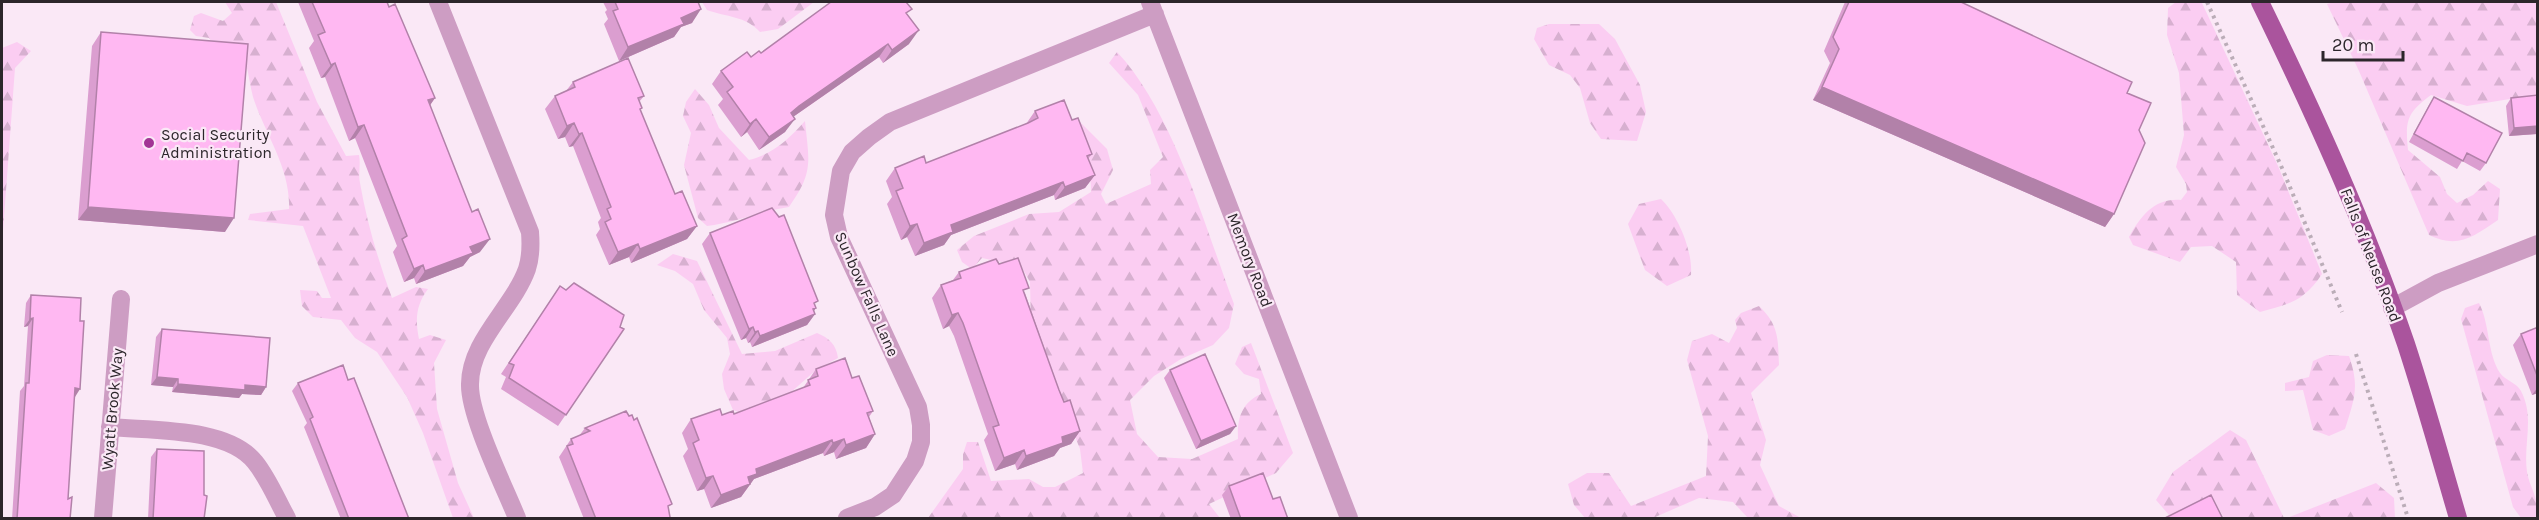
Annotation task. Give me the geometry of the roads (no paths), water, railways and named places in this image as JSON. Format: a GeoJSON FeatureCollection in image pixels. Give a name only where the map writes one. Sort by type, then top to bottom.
{"type":"FeatureCollection","features":[{"type":"Feature","properties":{"kind":"main road","name":"Falls of Neuse Road"},"geometry":{"type":"LineString","coordinates":[[2260,2],[2334,161],[2392,308],[2427,411],[2458,519]]}},
{"type":"Feature","properties":{"kind":"street"},"geometry":{"type":"LineString","coordinates":[[438,2],[530,232],[531,250],[526,270],[473,362],[470,384],[472,405],[517,519]]}},
{"type":"Feature","properties":{"kind":"street","name":"Sunbow Falls Lane"},"geometry":{"type":"LineString","coordinates":[[847,519],[875,507],[892,495],[915,461],[921,442],[918,407],[839,237],[834,215],[841,171],[852,152],[890,122],[1153,8]]}},
{"type":"Feature","properties":{"kind":"street","name":"Memory Road"},"geometry":{"type":"LineString","coordinates":[[1153,8],[1348,519]]}},
{"type":"Feature","properties":{"kind":"street"},"geometry":{"type":"LineString","coordinates":[[2392,308],[2438,283],[2538,244]]}},
{"type":"Feature","properties":{"kind":"street","name":"Wyatt Brook Way"},"geometry":{"type":"LineString","coordinates":[[103,519],[121,299]]}},
{"type":"Feature","properties":{"kind":"street"},"geometry":{"type":"LineString","coordinates":[[111,426],[212,437],[236,445],[255,461],[287,519]]}},
{"type":"Feature","properties":{"kind":"place","name":"Social Security Administration"},"geometry":{"type":"Point","coordinates":[149,143]}}]}
